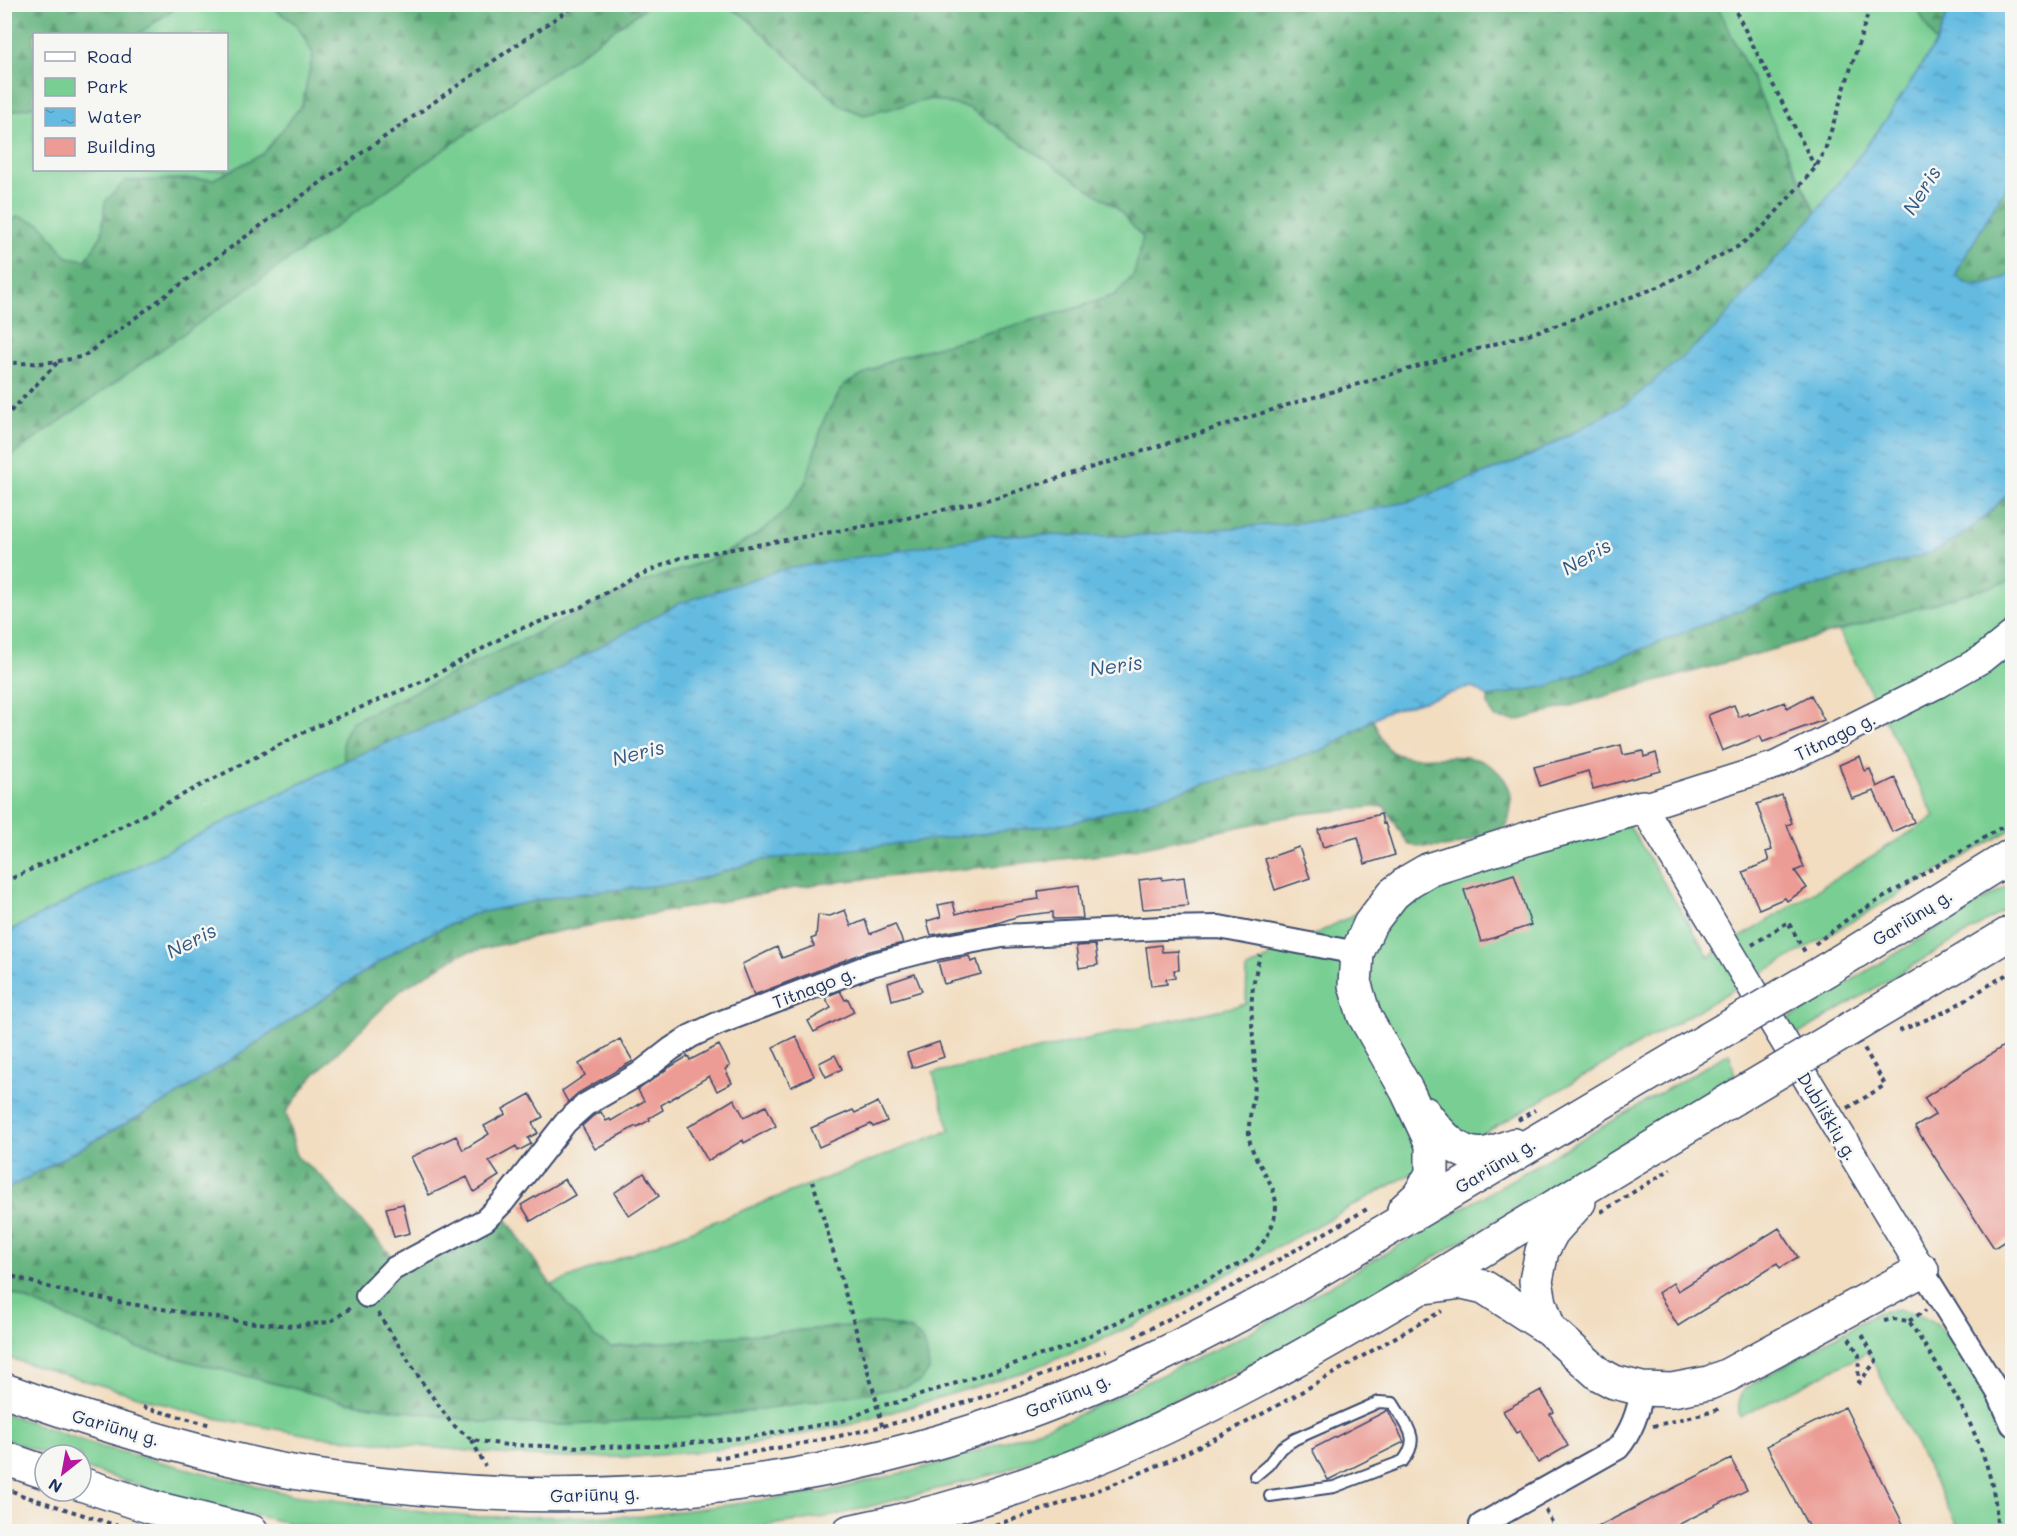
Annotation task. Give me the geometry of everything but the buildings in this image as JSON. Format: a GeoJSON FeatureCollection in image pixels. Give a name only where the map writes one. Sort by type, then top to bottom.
{"type":"FeatureCollection","features":[{"type":"Feature","properties":{"kind":"highway"},"geometry":{"type":"LineString","coordinates":[[1376,1220],[1419,1196],[1432,1174],[1432,1144],[1407,1092],[1364,1015],[1355,984],[1357,953],[1370,924],[1387,901],[1409,881],[1428,870],[1644,807]]}},
{"type":"Feature","properties":{"kind":"highway","name":"Gariūnų g."},"geometry":{"type":"LineString","coordinates":[[4,1390],[64,1412],[168,1443],[264,1466],[373,1485],[492,1495],[570,1496],[665,1492],[753,1482],[841,1466],[920,1447],[1002,1422],[1068,1397],[1215,1328],[1289,1288],[1376,1220],[1528,1129],[1707,1040],[2013,855]]}},
{"type":"Feature","properties":{"kind":"highway"},"geometry":{"type":"LineString","coordinates":[[849,1532],[936,1511],[1028,1483],[1110,1452],[1220,1400],[1419,1288],[1734,1098],[1864,1035],[2013,932]]}},
{"type":"Feature","properties":{"kind":"highway"},"geometry":{"type":"LineString","coordinates":[[1407,1092],[1444,1139],[1463,1151],[1483,1155],[1528,1129]]}},
{"type":"Feature","properties":{"kind":"highway"},"geometry":{"type":"LineString","coordinates":[[1550,1329],[1540,1302],[1536,1281],[1542,1251],[1552,1232],[1598,1181]]}},
{"type":"Feature","properties":{"kind":"highway"},"geometry":{"type":"LineString","coordinates":[[1419,1288],[1462,1282],[1484,1287],[1550,1329],[1599,1374],[1614,1382],[1642,1389],[1672,1390],[1709,1383],[1728,1375],[1922,1270]]}},
{"type":"Feature","properties":{"kind":"highway"},"geometry":{"type":"LineString","coordinates":[[4,1458],[33,1468]]}},
{"type":"Feature","properties":{"kind":"highway"},"geometry":{"type":"LineString","coordinates":[[93,1488],[151,1507],[252,1532]]}},
{"type":"Feature","properties":{"kind":"street","name":"Titnago g."},"geometry":{"type":"LineString","coordinates":[[1644,807],[1776,765],[1938,684],[1982,659],[2013,635]]}},
{"type":"Feature","properties":{"kind":"street","name":"Dubliškių g."},"geometry":{"type":"LineString","coordinates":[[1644,807],[1999,1394],[2013,1424]]}},
{"type":"Feature","properties":{"kind":"street","name":"Titnago g."},"geometry":{"type":"LineString","coordinates":[[367,1296],[393,1269],[485,1220],[503,1202],[574,1113],[639,1074],[671,1048],[719,1023],[871,965],[904,955],[1002,936],[1219,927],[1357,953]]}},
{"type":"Feature","properties":{"kind":"street"},"geometry":{"type":"LineString","coordinates":[[1481,1532],[1481,1525],[1618,1448],[1633,1427],[1640,1407],[1642,1389]]}},
{"type":"Feature","properties":{"kind":"lane"},"geometry":{"type":"LineString","coordinates":[[1255,1476],[1268,1465],[1281,1448],[1295,1439],[1379,1402],[1393,1403],[1414,1441],[1411,1451],[1403,1461],[1334,1487],[1270,1496]]}},
{"type":"Feature","properties":{"kind":"path"},"geometry":{"type":"LineString","coordinates":[[4,362],[29,365],[57,363],[84,356],[262,223],[464,80],[577,4]]}},
{"type":"Feature","properties":{"kind":"path"},"geometry":{"type":"LineString","coordinates":[[1732,4],[1816,167]]}},
{"type":"Feature","properties":{"kind":"path"},"geometry":{"type":"LineString","coordinates":[[4,882],[97,839],[310,729],[428,679],[514,631],[581,607],[630,579],[680,558],[890,522],[999,497],[1297,402],[1552,327],[1658,287],[1739,246],[1763,227],[1816,167],[1825,150],[1871,4]]}},
{"type":"Feature","properties":{"kind":"path"},"geometry":{"type":"LineString","coordinates":[[4,418],[57,363]]}},
{"type":"Feature","properties":{"kind":"path"},"geometry":{"type":"LineString","coordinates":[[1778,928],[1788,922],[1805,952],[1849,918],[2013,821]]}},
{"type":"Feature","properties":{"kind":"path"},"geometry":{"type":"LineString","coordinates":[[472,1440],[518,1445],[660,1446],[750,1437],[843,1421],[878,1406],[899,1402],[1065,1347],[1246,1261],[1260,1248],[1269,1232],[1275,1217],[1276,1203],[1272,1188],[1251,1144],[1248,1130],[1255,1084],[1252,994],[1264,936]]}},
{"type":"Feature","properties":{"kind":"path"},"geometry":{"type":"LineString","coordinates":[[1895,1033],[1947,1011],[2013,971]]}},
{"type":"Feature","properties":{"kind":"path"},"geometry":{"type":"LineString","coordinates":[[1864,1035],[1864,1047],[1885,1085]]}},
{"type":"Feature","properties":{"kind":"path"},"geometry":{"type":"LineString","coordinates":[[1528,1129],[1545,1104]]}},
{"type":"Feature","properties":{"kind":"path"},"geometry":{"type":"LineString","coordinates":[[813,1182],[882,1426]]}},
{"type":"Feature","properties":{"kind":"path"},"geometry":{"type":"LineString","coordinates":[[1130,1340],[1238,1283],[1376,1220]]}},
{"type":"Feature","properties":{"kind":"path"},"geometry":{"type":"LineString","coordinates":[[4,1274],[59,1290],[124,1303],[244,1322],[294,1326],[330,1322],[367,1296],[452,1424],[472,1440],[485,1466]]}},
{"type":"Feature","properties":{"kind":"path"},"geometry":{"type":"LineString","coordinates":[[1877,1322],[1894,1319],[1909,1321],[1954,1393],[1976,1434],[1991,1483],[1997,1532]]}},
{"type":"Feature","properties":{"kind":"path"},"geometry":{"type":"LineString","coordinates":[[1839,1343],[1869,1327]]}},
{"type":"Feature","properties":{"kind":"path"},"geometry":{"type":"LineString","coordinates":[[1849,1338],[1859,1355],[1858,1384],[1876,1361],[1861,1331]]}},
{"type":"Feature","properties":{"kind":"path"},"geometry":{"type":"LineString","coordinates":[[705,1460],[773,1449],[882,1426],[973,1400],[1110,1349]]}},
{"type":"Feature","properties":{"kind":"path"},"geometry":{"type":"LineString","coordinates":[[139,1405],[213,1426]]}},
{"type":"Feature","properties":{"kind":"path"},"geometry":{"type":"LineString","coordinates":[[1633,1427],[1654,1426],[1715,1411],[1723,1406]]}},
{"type":"Feature","properties":{"kind":"path"},"geometry":{"type":"LineString","coordinates":[[474,1466],[497,1467]]}},
{"type":"Feature","properties":{"kind":"path"},"geometry":{"type":"LineString","coordinates":[[4,1488],[137,1532]]}},
{"type":"Feature","properties":{"kind":"green space"},"geometry":{"type":"Polygon","coordinates":[[[5,4],[180,5],[139,33],[33,33],[33,106],[5,113],[5,4]]]}},
{"type":"Feature","properties":{"kind":"green space"},"geometry":{"type":"Polygon","coordinates":[[[176,5],[269,5],[297,25],[313,54],[302,105],[263,154],[214,179],[169,179],[105,202],[102,235],[86,260],[67,257],[40,224],[18,216],[5,227],[4,113],[33,106],[33,171],[228,171],[228,33],[139,33],[176,5]]]}},
{"type":"Feature","properties":{"kind":"green space"},"geometry":{"type":"Polygon","coordinates":[[[269,5],[649,5],[5,460],[5,227],[18,216],[41,224],[67,257],[86,260],[102,235],[105,202],[125,181],[214,179],[263,154],[302,105],[313,54],[297,25],[269,5]]]}},
{"type":"Feature","properties":{"kind":"green space"},"geometry":{"type":"Polygon","coordinates":[[[649,5],[725,5],[743,15],[864,115],[931,99],[969,108],[1117,207],[1143,238],[1134,275],[1115,295],[1073,309],[893,359],[844,385],[824,419],[806,482],[786,510],[761,532],[722,555],[639,584],[353,721],[343,740],[345,761],[5,933],[4,460],[649,5]]]}},
{"type":"Feature","properties":{"kind":"green space"},"geometry":{"type":"Polygon","coordinates":[[[725,5],[1717,5],[1816,213],[1715,330],[1628,403],[1530,456],[1412,501],[1308,522],[1130,536],[994,535],[543,677],[345,761],[343,739],[353,721],[639,584],[722,555],[761,532],[786,510],[806,482],[824,419],[844,385],[893,359],[1073,309],[1115,295],[1134,275],[1143,238],[1117,208],[969,108],[931,99],[864,115],[841,106],[743,15],[725,5]]]}},
{"type":"Feature","properties":{"kind":"green space"},"geometry":{"type":"Polygon","coordinates":[[[1717,5],[1915,5],[1936,43],[1886,120],[1816,213],[1717,5]]]}},
{"type":"Feature","properties":{"kind":"green space"},"geometry":{"type":"Polygon","coordinates":[[[1915,5],[1951,5],[1936,43],[1915,5]]]}},
{"type":"Feature","properties":{"kind":"green space"},"geometry":{"type":"Polygon","coordinates":[[[2012,176],[2012,274],[1983,285],[1968,284],[1956,275],[2012,176]]]}},
{"type":"Feature","properties":{"kind":"green space"},"geometry":{"type":"Polygon","coordinates":[[[2012,489],[2012,579],[2010,581],[1516,721],[1495,718],[1488,706],[1488,697],[1548,686],[1766,600],[1931,553],[1958,538],[1985,517],[2012,489]]]}},
{"type":"Feature","properties":{"kind":"green space"},"geometry":{"type":"Polygon","coordinates":[[[2012,579],[2012,829],[1471,1141],[1142,1321],[1082,1349],[1023,1372],[853,1424],[763,1442],[705,1451],[635,1457],[565,1458],[315,1436],[209,1417],[5,1357],[4,1290],[138,1348],[346,1402],[489,1423],[570,1425],[730,1414],[904,1387],[919,1382],[913,1330],[882,1323],[611,1347],[594,1337],[551,1285],[950,1130],[933,1073],[1246,1004],[1247,969],[1420,881],[1629,825],[1709,957],[1935,817],[1839,631],[2012,579]]]}},
{"type":"Feature","properties":{"kind":"green space"},"geometry":{"type":"Polygon","coordinates":[[[1373,720],[1381,737],[1392,752],[1416,758],[1474,758],[1499,773],[1510,791],[1511,810],[1507,825],[1460,844],[1424,847],[1409,845],[1384,806],[1300,814],[1111,854],[817,884],[555,932],[461,954],[402,989],[313,1076],[286,1112],[297,1157],[321,1176],[405,1271],[507,1220],[551,1285],[594,1337],[611,1347],[882,1323],[911,1331],[922,1341],[926,1348],[929,1371],[919,1382],[904,1387],[730,1414],[570,1425],[489,1423],[346,1402],[138,1348],[5,1290],[5,1190],[174,1097],[407,944],[473,914],[559,896],[688,882],[762,860],[1326,749],[1373,720]]]}},
{"type":"Feature","properties":{"kind":"green space"},"geometry":{"type":"Polygon","coordinates":[[[2012,883],[2012,906],[1797,1035],[1788,1019],[2012,883]]]}},
{"type":"Feature","properties":{"kind":"green space"},"geometry":{"type":"Polygon","coordinates":[[[1729,1053],[1735,1075],[1287,1347],[1154,1410],[999,1473],[833,1516],[721,1532],[367,1532],[290,1523],[191,1502],[93,1471],[93,1444],[293,1495],[471,1517],[644,1516],[825,1492],[946,1462],[1069,1419],[1245,1335],[1729,1053]]]}},
{"type":"Feature","properties":{"kind":"green space"},"geometry":{"type":"Polygon","coordinates":[[[1899,1310],[1923,1318],[1944,1331],[1964,1356],[1986,1391],[2003,1427],[2012,1457],[2014,1485],[2012,1531],[1960,1531],[1868,1352],[1740,1417],[1739,1402],[1745,1388],[1879,1312],[1899,1310]]]}},
{"type":"Feature","properties":{"kind":"green space"},"geometry":{"type":"Polygon","coordinates":[[[4,1413],[90,1443],[33,1443],[33,1449],[5,1439],[4,1413]]]}},
{"type":"Feature","properties":{"kind":"water","name":"Neris"},"geometry":{"type":"Polygon","coordinates":[[[1951,5],[2012,5],[2012,176],[1956,275],[1968,284],[1983,285],[2012,274],[2012,489],[1985,517],[1958,538],[1931,553],[1766,600],[1548,686],[1488,697],[1472,687],[1383,713],[1326,749],[1071,823],[762,860],[688,882],[559,896],[473,914],[407,944],[174,1097],[5,1190],[5,933],[345,761],[543,677],[678,604],[780,570],[994,535],[1130,536],[1308,522],[1412,501],[1530,456],[1628,403],[1715,329],[1816,213],[1886,120],[1936,43],[1951,5]]]}}]}
